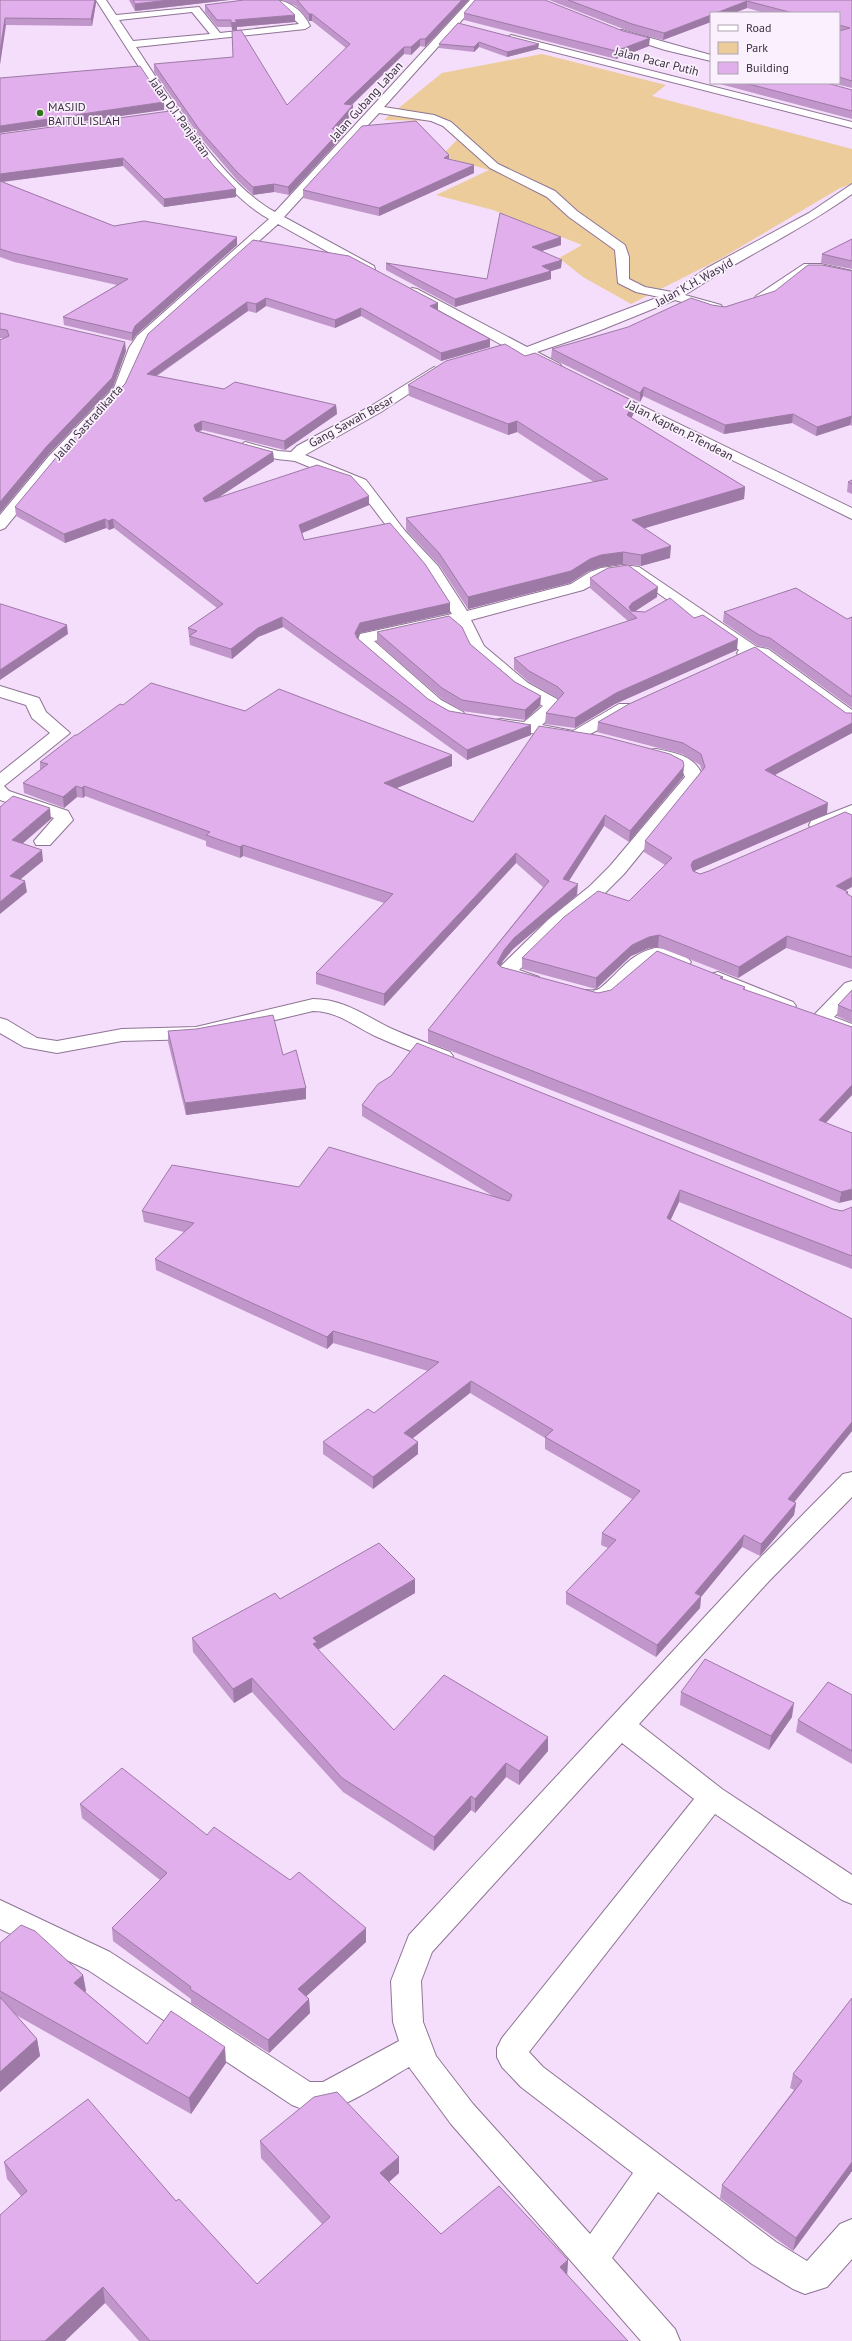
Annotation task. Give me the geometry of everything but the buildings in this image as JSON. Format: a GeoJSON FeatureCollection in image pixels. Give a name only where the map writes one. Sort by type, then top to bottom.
{"type":"FeatureCollection","features":[{"type":"Feature","properties":{"kind":"street"},"geometry":{"type":"LineString","coordinates":[[131,44],[305,26],[302,19],[279,0]]}},
{"type":"Feature","properties":{"kind":"street","name":"Jalan Gubang Laban"},"geometry":{"type":"LineString","coordinates":[[276,219],[375,109],[459,24],[475,0]]}},
{"type":"Feature","properties":{"kind":"street"},"geometry":{"type":"LineString","coordinates":[[102,1],[116,1]]}},
{"type":"Feature","properties":{"kind":"street","name":"Jalan D.I. Panjaitan"},"geometry":{"type":"LineString","coordinates":[[102,1],[174,113],[224,176],[260,209],[276,219]]}},
{"type":"Feature","properties":{"kind":"street"},"geometry":{"type":"LineString","coordinates":[[114,18],[211,7]]}},
{"type":"Feature","properties":{"kind":"street"},"geometry":{"type":"LineString","coordinates":[[195,9],[217,36]]}},
{"type":"Feature","properties":{"kind":"street"},"geometry":{"type":"LineString","coordinates":[[612,30],[669,48],[710,58]]}},
{"type":"Feature","properties":{"kind":"street","name":"Jalan Pacar Putih"},"geometry":{"type":"LineString","coordinates":[[501,35],[852,125]]}},
{"type":"Feature","properties":{"kind":"street"},"geometry":{"type":"LineString","coordinates":[[375,109],[422,114],[447,124],[494,166],[551,194],[573,214],[621,248],[623,257],[623,280],[627,284],[642,291],[674,296],[728,310]]}},
{"type":"Feature","properties":{"kind":"street"},"geometry":{"type":"LineString","coordinates":[[159,115],[174,113]]}},
{"type":"Feature","properties":{"kind":"street","name":"Jalan K.H. Wasyid"},"geometry":{"type":"LineString","coordinates":[[520,349],[594,328],[674,296],[712,271],[814,216],[852,188]]}},
{"type":"Feature","properties":{"kind":"street"},"geometry":{"type":"LineString","coordinates":[[276,219],[381,275]]}},
{"type":"Feature","properties":{"kind":"street","name":"Jalan Sastradikarta"},"geometry":{"type":"LineString","coordinates":[[0,525],[54,459],[120,389],[136,348],[154,327],[276,219]]}},
{"type":"Feature","properties":{"kind":"street"},"geometry":{"type":"LineString","coordinates":[[748,303],[769,296],[804,268],[821,268],[852,275]]}},
{"type":"Feature","properties":{"kind":"street"},"geometry":{"type":"LineString","coordinates":[[402,287],[565,372]]}},
{"type":"Feature","properties":{"kind":"street"},"geometry":{"type":"LineString","coordinates":[[121,345],[136,348]]}},
{"type":"Feature","properties":{"kind":"street"},"geometry":{"type":"LineString","coordinates":[[492,352],[520,349]]}},
{"type":"Feature","properties":{"kind":"street","name":"Gang Sawah Besar"},"geometry":{"type":"LineString","coordinates":[[447,365],[422,378],[376,409],[302,449],[298,453],[298,457],[361,483],[400,534],[432,569],[462,617],[477,649],[522,688],[553,705],[528,728]]}},
{"type":"Feature","properties":{"kind":"street","name":"Jalan Kapten P.Tendean"},"geometry":{"type":"LineString","coordinates":[[591,386],[852,514]]}},
{"type":"Feature","properties":{"kind":"street"},"geometry":{"type":"LineString","coordinates":[[232,443],[277,455],[298,457]]}},
{"type":"Feature","properties":{"kind":"street"},"geometry":{"type":"LineString","coordinates":[[598,739],[456,716],[435,704],[365,644],[366,638],[462,617],[577,587],[586,584],[596,575],[622,569],[630,569],[638,572],[666,600],[752,651],[762,653],[852,718]]}},
{"type":"Feature","properties":{"kind":"street"},"geometry":{"type":"LineString","coordinates":[[730,660],[752,651]]}},
{"type":"Feature","properties":{"kind":"street"},"geometry":{"type":"LineString","coordinates":[[0,691],[33,702],[38,714],[61,733],[0,782]]}},
{"type":"Feature","properties":{"kind":"street"},"geometry":{"type":"LineString","coordinates":[[579,735],[598,722],[636,703]]}},
{"type":"Feature","properties":{"kind":"street"},"geometry":{"type":"LineString","coordinates":[[640,750],[676,759],[688,765],[693,770],[694,776],[617,870],[597,890],[556,923],[508,970],[510,974],[593,997],[600,997],[640,962],[652,954],[666,956],[852,1031]]}},
{"type":"Feature","properties":{"kind":"street"},"geometry":{"type":"LineString","coordinates":[[0,791],[3,795],[62,814],[64,820],[43,841]]}},
{"type":"Feature","properties":{"kind":"street"},"geometry":{"type":"LineString","coordinates":[[801,832],[852,810]]}},
{"type":"Feature","properties":{"kind":"street"},"geometry":{"type":"LineString","coordinates":[[821,1019],[852,987]]}},
{"type":"Feature","properties":{"kind":"street"},"geometry":{"type":"LineString","coordinates":[[0,1024],[31,1043],[57,1047],[122,1035],[196,1033],[270,1015],[327,1004],[338,1006],[382,1032],[464,1065]]}},
{"type":"Feature","properties":{"kind":"street"},"geometry":{"type":"LineString","coordinates":[[663,2341],[462,2114],[423,2064],[408,2022],[406,1981],[420,1944],[761,1573],[852,1481]]}},
{"type":"Feature","properties":{"kind":"street"},"geometry":{"type":"LineString","coordinates":[[621,1726],[712,1797],[852,1891]]}},
{"type":"Feature","properties":{"kind":"street"},"geometry":{"type":"LineString","coordinates":[[712,1797],[514,2048],[513,2057],[532,2077],[654,2170],[764,2253],[805,2278],[815,2276],[852,2235]]}},
{"type":"Feature","properties":{"kind":"street"},"geometry":{"type":"LineString","coordinates":[[0,1913],[10,1920],[99,1961],[304,2095],[317,2098],[328,2096],[417,2047]]}},
{"type":"Feature","properties":{"kind":"street"},"geometry":{"type":"LineString","coordinates":[[591,2260],[654,2170]]}},
{"type":"Feature","properties":{"kind":"green space"},"geometry":{"type":"Polygon","coordinates":[[[542,54],[666,85],[652,96],[852,149],[852,184],[840,188],[722,258],[631,304],[583,277],[559,258],[582,245],[493,210],[436,195],[489,170],[441,156],[457,140],[436,121],[384,120],[442,73],[542,54]]]}},
{"type":"Feature","properties":{"kind":"place","name":"MASJID BAITUL ISLAH"},"geometry":{"type":"Point","coordinates":[40,113]}}]}
